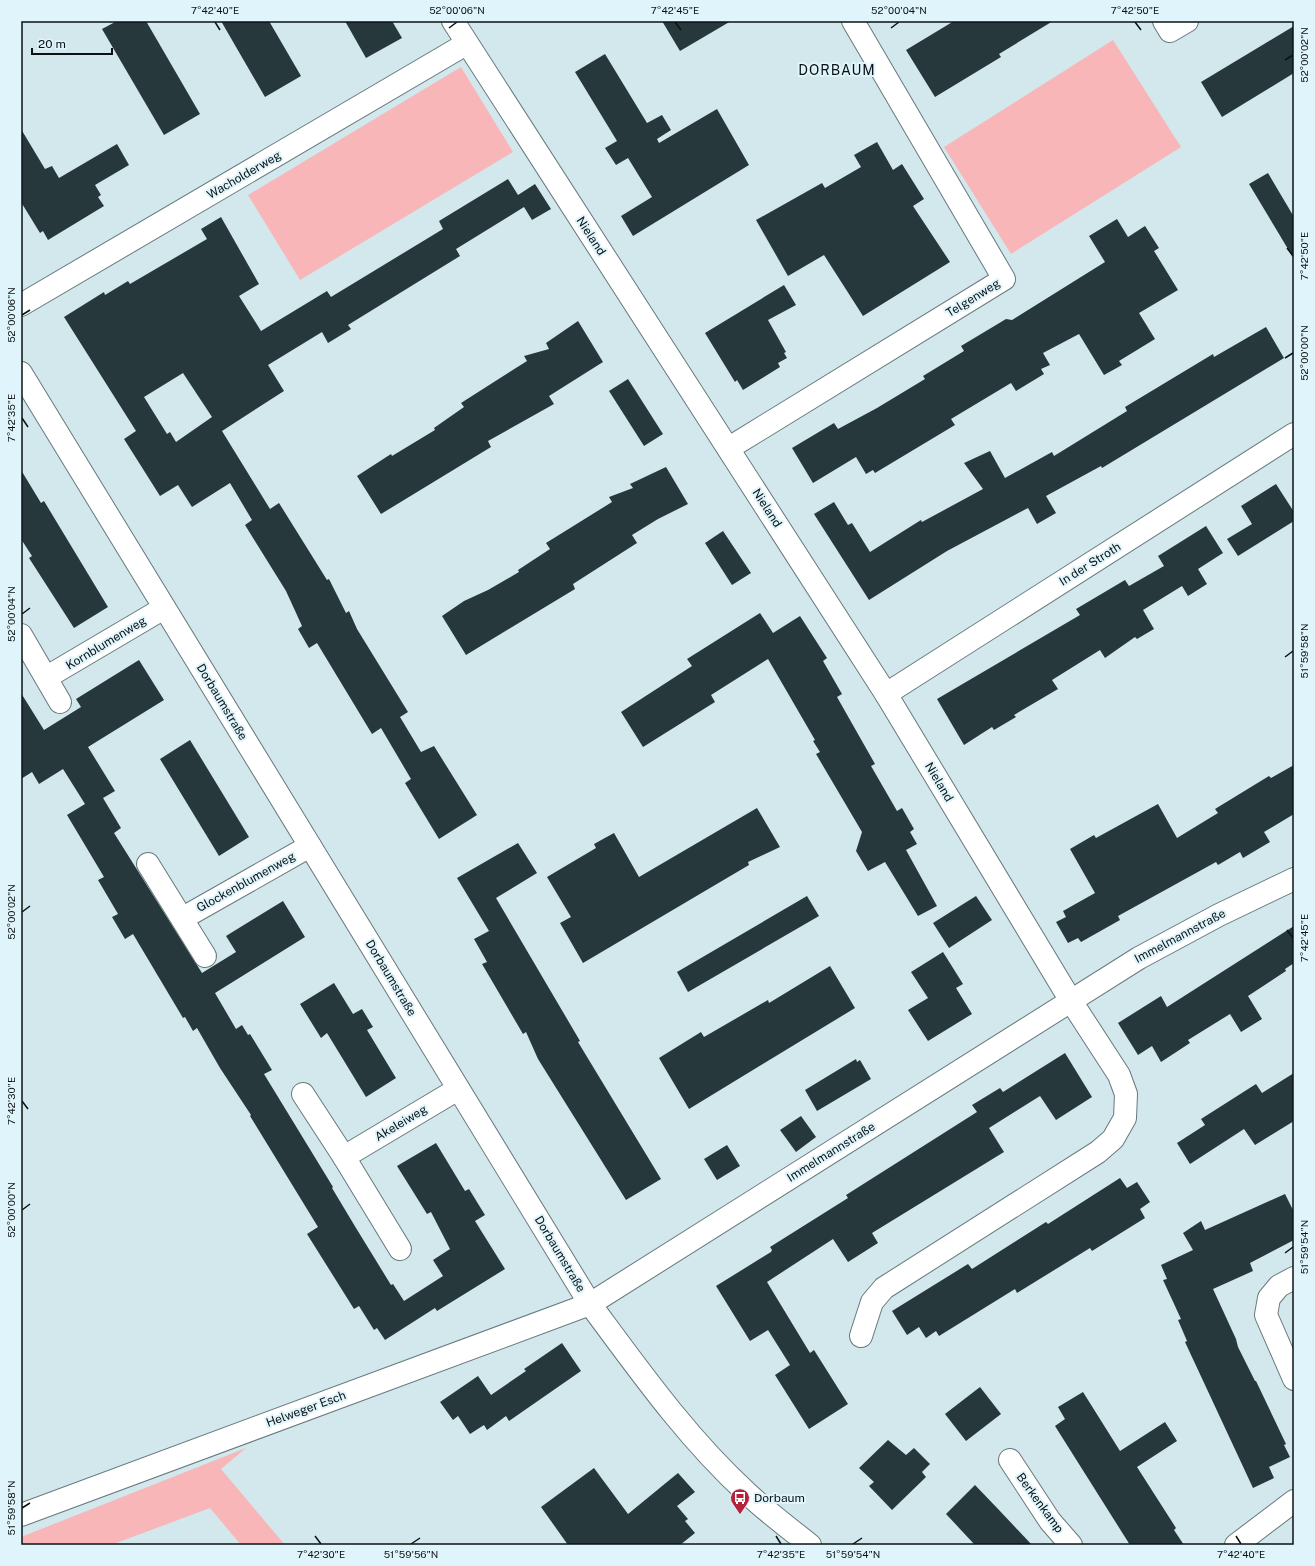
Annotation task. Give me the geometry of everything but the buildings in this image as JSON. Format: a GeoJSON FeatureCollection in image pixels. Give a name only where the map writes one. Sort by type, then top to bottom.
{"type":"FeatureCollection","features":[{"type":"Feature","properties":{"kind":"street","name":"Nieland"},"geometry":{"type":"LineString","coordinates":[[453,21],[466,44],[729,448],[886,694],[1071,1001]]}},
{"type":"Feature","properties":{"kind":"street","name":"Telgenweg"},"geometry":{"type":"LineString","coordinates":[[729,448],[1004,279],[852,21]]}},
{"type":"Feature","properties":{"kind":"street"},"geometry":{"type":"LineString","coordinates":[[1164,21],[1170,31],[1187,21]]}},
{"type":"Feature","properties":{"kind":"street","name":"Wacholderweg"},"geometry":{"type":"LineString","coordinates":[[21,304],[466,44]]}},
{"type":"Feature","properties":{"kind":"street","name":"Dorbaumstraße"},"geometry":{"type":"LineString","coordinates":[[21,373],[590,1304],[650,1386],[720,1466],[746,1493],[810,1545]]}},
{"type":"Feature","properties":{"kind":"street","name":"In der Stroth"},"geometry":{"type":"LineString","coordinates":[[886,694],[1294,434]]}},
{"type":"Feature","properties":{"kind":"street","name":"Kornblumenweg"},"geometry":{"type":"LineString","coordinates":[[47,677],[164,608]]}},
{"type":"Feature","properties":{"kind":"street"},"geometry":{"type":"LineString","coordinates":[[21,635],[47,677],[60,702]]}},
{"type":"Feature","properties":{"kind":"street","name":"Glockenblumenweg"},"geometry":{"type":"LineString","coordinates":[[183,918],[310,846]]}},
{"type":"Feature","properties":{"kind":"street","name":"Glockenblumenweg"},"geometry":{"type":"LineString","coordinates":[[148,864],[183,918],[205,956]]}},
{"type":"Feature","properties":{"kind":"street","name":"Immelmannstraße"},"geometry":{"type":"LineString","coordinates":[[590,1304],[1139,958],[1219,915],[1294,879]]}},
{"type":"Feature","properties":{"kind":"street"},"geometry":{"type":"LineString","coordinates":[[861,1336],[872,1302],[884,1288],[1098,1152],[1113,1139],[1125,1118],[1126,1094],[1119,1075],[1071,1001]]}},
{"type":"Feature","properties":{"kind":"street","name":"Akeleiweg"},"geometry":{"type":"LineString","coordinates":[[344,1156],[458,1089]]}},
{"type":"Feature","properties":{"kind":"street"},"geometry":{"type":"LineString","coordinates":[[303,1094],[344,1156],[400,1249]]}},
{"type":"Feature","properties":{"kind":"street"},"geometry":{"type":"LineString","coordinates":[[1294,1278],[1279,1286],[1269,1298],[1266,1315],[1294,1380]]}},
{"type":"Feature","properties":{"kind":"street","name":"Helweger Esch"},"geometry":{"type":"LineString","coordinates":[[21,1515],[590,1304]]}},
{"type":"Feature","properties":{"kind":"street","name":"Berkenkamp"},"geometry":{"type":"LineString","coordinates":[[1010,1460],[1050,1521],[1071,1545]]}},
{"type":"Feature","properties":{"kind":"street"},"geometry":{"type":"LineString","coordinates":[[1236,1545],[1294,1501]]}},
{"type":"Feature","properties":{"kind":"shaded area"},"geometry":{"type":"Polygon","coordinates":[[[1113,40],[1181,147],[1011,254],[944,147],[1113,40]]]}},
{"type":"Feature","properties":{"kind":"shaded area"},"geometry":{"type":"Polygon","coordinates":[[[461,67],[513,152],[300,280],[248,195],[461,67]]]}},
{"type":"Feature","properties":{"kind":"shaded area"},"geometry":{"type":"Polygon","coordinates":[[[246,1448],[221,1469],[285,1545],[241,1545],[210,1508],[111,1545],[21,1545],[21,1537],[246,1448]]]}},
{"type":"Feature","properties":{"kind":"place","name":"Dorbaum"},"geometry":{"type":"Point","coordinates":[740,1515]}},
{"type":"Feature","properties":{"kind":"district","name":"DORBAUM"},"geometry":{"type":"Point","coordinates":[837,70]}}]}
